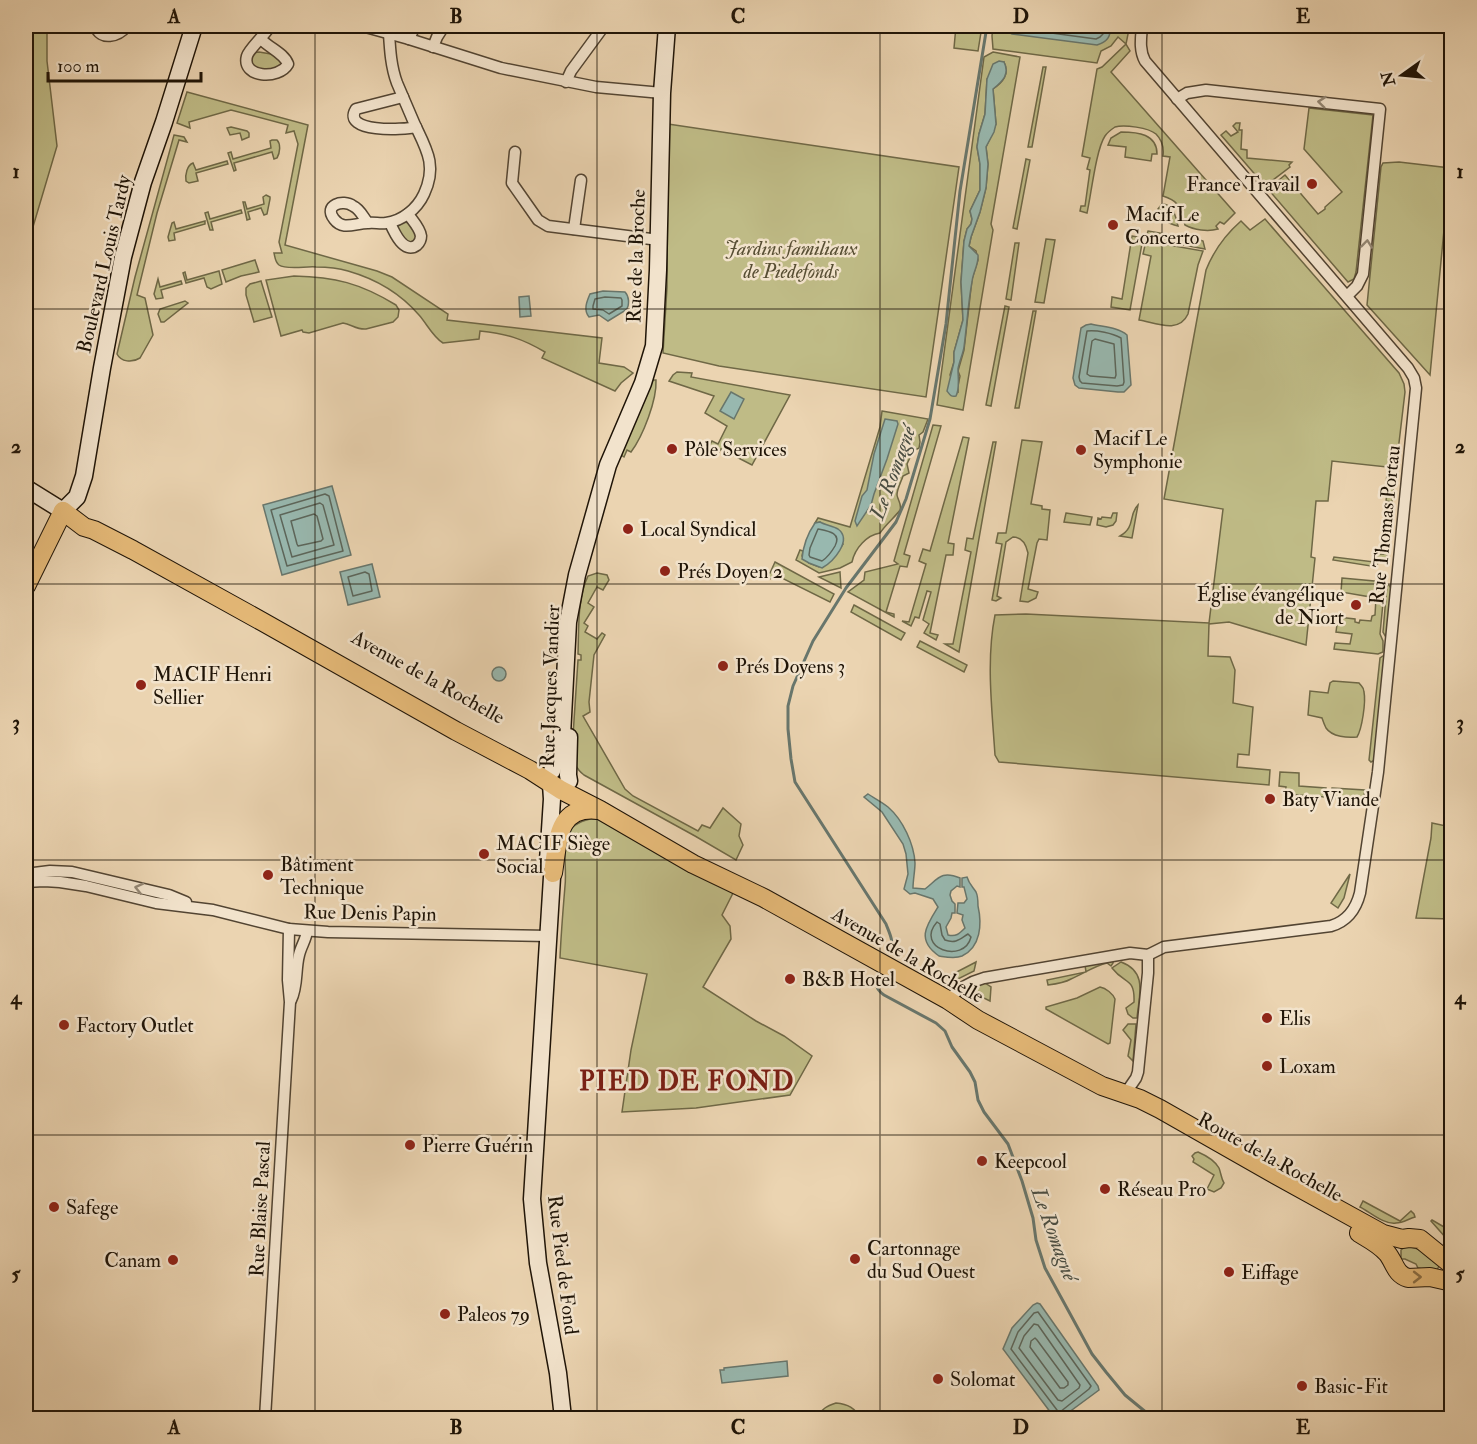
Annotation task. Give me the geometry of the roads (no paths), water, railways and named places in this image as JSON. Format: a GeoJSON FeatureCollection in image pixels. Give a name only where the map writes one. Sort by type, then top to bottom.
{"type":"FeatureCollection","features":[{"type":"Feature","properties":{"kind":"main road"},"geometry":{"type":"LineString","coordinates":[[26,586],[63,511]]}},
{"type":"Feature","properties":{"kind":"main road","name":"Avenue de la Rochelle"},"geometry":{"type":"LineString","coordinates":[[63,511],[88,516],[162,557],[187,568],[530,758],[600,810],[693,864],[764,898],[1032,1049]]}},
{"type":"Feature","properties":{"kind":"main road","name":"Avenue de la Rochelle"},"geometry":{"type":"LineString","coordinates":[[561,783],[699,855],[764,898]]}},
{"type":"Feature","properties":{"kind":"main road"},"geometry":{"type":"LineString","coordinates":[[553,873],[560,830],[564,823],[575,813],[590,809],[600,810]]}},
{"type":"Feature","properties":{"kind":"main road","name":"Route de la Rochelle"},"geometry":{"type":"LineString","coordinates":[[948,1000],[975,1009],[1110,1077],[1140,1110],[1150,1117],[1374,1241],[1386,1252],[1396,1270],[1403,1276],[1408,1278],[1430,1277],[1452,1282]]}},
{"type":"Feature","properties":{"kind":"main road","name":"Route de la Rochelle"},"geometry":{"type":"LineString","coordinates":[[1032,1049],[1102,1086],[1140,1099],[1160,1109],[1383,1234],[1402,1239],[1420,1239],[1452,1265]]}},
{"type":"Feature","properties":{"kind":"main road"},"geometry":{"type":"LineString","coordinates":[[1392,1260],[1393,1249],[1402,1239]]}},
{"type":"Feature","properties":{"kind":"street"},"geometry":{"type":"LineString","coordinates":[[95,26],[98,32],[108,36],[120,33],[127,26]]}},
{"type":"Feature","properties":{"kind":"street","name":"Boulevard Louis Tardy"},"geometry":{"type":"LineString","coordinates":[[63,511],[77,497],[84,476],[123,257],[143,182],[194,26]]}},
{"type":"Feature","properties":{"kind":"street"},"geometry":{"type":"LineString","coordinates":[[261,39],[270,26]]}},
{"type":"Feature","properties":{"kind":"street"},"geometry":{"type":"LineString","coordinates":[[362,26],[501,68],[596,87],[662,93]]}},
{"type":"Feature","properties":{"kind":"street"},"geometry":{"type":"LineString","coordinates":[[409,39],[415,26]]}},
{"type":"Feature","properties":{"kind":"street"},"geometry":{"type":"LineString","coordinates":[[433,47],[444,26]]}},
{"type":"Feature","properties":{"kind":"street"},"geometry":{"type":"LineString","coordinates":[[566,82],[571,71],[604,26]]}},
{"type":"Feature","properties":{"kind":"street","name":"Rue de la Broche"},"geometry":{"type":"LineString","coordinates":[[604,478],[644,383],[654,346],[662,93],[667,26]]}},
{"type":"Feature","properties":{"kind":"street","name":"Rue Thomas Portau"},"geometry":{"type":"LineString","coordinates":[[948,1000],[959,988],[984,978],[1130,953],[1148,955],[1164,947],[1331,926],[1339,924],[1348,917],[1358,899],[1378,772],[1416,388],[1414,378],[1347,296],[1145,61],[1141,47],[1142,26]]}},
{"type":"Feature","properties":{"kind":"street"},"geometry":{"type":"LineString","coordinates":[[368,223],[390,223],[408,214],[422,198],[431,170],[428,153],[392,66],[389,33]]}},
{"type":"Feature","properties":{"kind":"street"},"geometry":{"type":"LineString","coordinates":[[1177,99],[1187,93],[1206,90],[1380,109],[1363,274],[1357,286],[1347,296]]}},
{"type":"Feature","properties":{"kind":"street"},"geometry":{"type":"LineString","coordinates":[[403,97],[356,109],[353,116],[362,125],[381,129],[416,128]]}},
{"type":"Feature","properties":{"kind":"street"},"geometry":{"type":"LineString","coordinates":[[515,152],[512,183],[538,220],[548,226],[658,240]]}},
{"type":"Feature","properties":{"kind":"street"},"geometry":{"type":"LineString","coordinates":[[574,229],[581,180]]}},
{"type":"Feature","properties":{"kind":"street"},"geometry":{"type":"LineString","coordinates":[[390,223],[393,231],[405,246],[417,245],[421,237],[420,232],[408,214]]}},
{"type":"Feature","properties":{"kind":"street","name":"Rue Jacques Vandier"},"geometry":{"type":"LineString","coordinates":[[549,936],[554,831],[568,807],[561,783],[560,746],[568,622],[573,592],[604,478]]}},
{"type":"Feature","properties":{"kind":"street","name":"Avenue de la Rochelle"},"geometry":{"type":"LineString","coordinates":[[26,488],[63,511]]}},
{"type":"Feature","properties":{"kind":"street","name":"Rue Jacques Vandier"},"geometry":{"type":"LineString","coordinates":[[550,913],[549,832],[552,799],[561,783]]}},
{"type":"Feature","properties":{"kind":"street","name":"Rue Denis Papin"},"geometry":{"type":"LineString","coordinates":[[26,874],[50,871],[72,872],[169,895],[194,907]]}},
{"type":"Feature","properties":{"kind":"street","name":"Rue Denis Papin"},"geometry":{"type":"LineString","coordinates":[[26,882],[60,882],[86,886],[156,903],[213,910],[289,929],[307,931],[549,936]]}},
{"type":"Feature","properties":{"kind":"street","name":"Rue Blaise Pascal"},"geometry":{"type":"LineString","coordinates":[[265,1419],[290,1002],[289,929]]}},
{"type":"Feature","properties":{"kind":"street","name":"Rue Blaise Pascal"},"geometry":{"type":"LineString","coordinates":[[290,1002],[295,993],[298,958],[307,931]]}},
{"type":"Feature","properties":{"kind":"street","name":"Rue Pied de Fond"},"geometry":{"type":"LineString","coordinates":[[549,936],[532,1198],[538,1263],[558,1372],[563,1419]]}},
{"type":"Feature","properties":{"kind":"street"},"geometry":{"type":"LineString","coordinates":[[1125,1094],[1138,1072],[1148,955]]}},
{"type":"Feature","properties":{"kind":"water"},"geometry":{"type":"Polygon","coordinates":[[[1005,26],[1109,26],[1110,33],[1104,42],[1097,45],[1012,34],[1005,26]]]}},
{"type":"Feature","properties":{"kind":"water"},"geometry":{"type":"Polygon","coordinates":[[[999,61],[1004,62],[1006,74],[993,89],[996,124],[986,147],[988,164],[986,188],[969,246],[978,258],[971,290],[964,347],[958,369],[958,390],[956,396],[953,396],[947,391],[963,320],[961,282],[964,241],[972,219],[970,211],[980,190],[980,164],[977,147],[985,114],[987,79],[993,64],[999,61]]]}},
{"type":"Feature","properties":{"kind":"water"},"geometry":{"type":"Polygon","coordinates":[[[603,291],[625,292],[628,298],[626,310],[608,321],[599,315],[589,317],[586,311],[590,294],[603,291]]]}},
{"type":"Feature","properties":{"kind":"water"},"geometry":{"type":"Polygon","coordinates":[[[529,296],[531,316],[520,317],[519,297],[529,296]]]}},
{"type":"Feature","properties":{"kind":"water"},"geometry":{"type":"Polygon","coordinates":[[[1091,324],[1115,329],[1127,335],[1131,385],[1124,392],[1079,388],[1075,385],[1073,378],[1081,328],[1091,324]]]}},
{"type":"Feature","properties":{"kind":"water"},"geometry":{"type":"Polygon","coordinates":[[[731,392],[744,399],[734,419],[720,411],[731,392]]]}},
{"type":"Feature","properties":{"kind":"water"},"geometry":{"type":"Polygon","coordinates":[[[885,419],[897,421],[898,424],[871,505],[857,526],[855,521],[862,496],[867,490],[874,454],[885,419]]]}},
{"type":"Feature","properties":{"kind":"water"},"geometry":{"type":"Polygon","coordinates":[[[332,486],[351,555],[282,575],[263,505],[332,486]]]}},
{"type":"Feature","properties":{"kind":"water"},"geometry":{"type":"Polygon","coordinates":[[[820,522],[838,529],[843,539],[836,556],[822,568],[802,559],[810,531],[815,523],[820,522]]]}},
{"type":"Feature","properties":{"kind":"water"},"geometry":{"type":"Polygon","coordinates":[[[372,564],[380,597],[348,605],[340,572],[372,564]]]}},
{"type":"Feature","properties":{"kind":"water"},"geometry":{"type":"Polygon","coordinates":[[[496,667],[502,667],[506,674],[502,681],[496,681],[492,677],[492,671],[496,667]]]}},
{"type":"Feature","properties":{"kind":"water"},"geometry":{"type":"Polygon","coordinates":[[[868,794],[893,812],[907,833],[915,863],[913,888],[925,889],[944,875],[960,878],[960,887],[957,886],[950,895],[955,904],[955,913],[952,913],[946,927],[948,935],[957,935],[965,928],[963,915],[957,913],[958,903],[964,903],[967,899],[964,887],[962,887],[962,878],[967,877],[976,892],[980,920],[979,934],[973,947],[962,956],[953,958],[939,956],[927,944],[925,933],[938,907],[933,899],[915,893],[910,894],[904,889],[908,874],[903,844],[882,812],[864,797],[868,794]]]}},
{"type":"Feature","properties":{"kind":"water"},"geometry":{"type":"Polygon","coordinates":[[[1037,1303],[1040,1304],[1099,1390],[1061,1418],[1054,1417],[1003,1349],[1012,1328],[1037,1303]]]}},
{"type":"Feature","properties":{"kind":"water"},"geometry":{"type":"Polygon","coordinates":[[[787,1361],[788,1376],[722,1383],[720,1370],[724,1368],[787,1361]]]}},
{"type":"Feature","properties":{"kind":"waterway","name":"Le Romagné"},"geometry":{"type":"LineString","coordinates":[[891,950],[892,940],[886,924],[795,782],[788,729],[788,706],[793,686],[813,641],[846,588],[896,522],[906,499],[930,419],[946,324],[960,191],[987,26]]}},
{"type":"Feature","properties":{"kind":"waterway","name":"Le Romagné"},"geometry":{"type":"LineString","coordinates":[[877,977],[876,985],[884,995],[936,1023],[945,1031],[952,1047],[975,1082],[978,1100],[984,1112],[1008,1144],[1022,1181],[1045,1268],[1092,1354],[1125,1395],[1153,1418]]}},
{"type":"Feature","properties":{"kind":"place","name":"France Travail"},"geometry":{"type":"Point","coordinates":[1312,184]}},
{"type":"Feature","properties":{"kind":"place","name":"Macif Le Concerto"},"geometry":{"type":"Point","coordinates":[1113,225]}},
{"type":"Feature","properties":{"kind":"place","name":"Pôle Services"},"geometry":{"type":"Point","coordinates":[672,449]}},
{"type":"Feature","properties":{"kind":"place","name":"Macif Le Symphonie"},"geometry":{"type":"Point","coordinates":[1081,450]}},
{"type":"Feature","properties":{"kind":"place","name":"Local Syndical"},"geometry":{"type":"Point","coordinates":[628,529]}},
{"type":"Feature","properties":{"kind":"place","name":"Prés Doyen 2"},"geometry":{"type":"Point","coordinates":[665,571]}},
{"type":"Feature","properties":{"kind":"place","name":"Église évangélique de Niort"},"geometry":{"type":"Point","coordinates":[1356,605]}},
{"type":"Feature","properties":{"kind":"place","name":"Prés Doyens 3"},"geometry":{"type":"Point","coordinates":[723,666]}},
{"type":"Feature","properties":{"kind":"place","name":"MACIF Henri Sellier"},"geometry":{"type":"Point","coordinates":[141,685]}},
{"type":"Feature","properties":{"kind":"place","name":"Baty Viande"},"geometry":{"type":"Point","coordinates":[1270,799]}},
{"type":"Feature","properties":{"kind":"place","name":"MACIF Siège Social"},"geometry":{"type":"Point","coordinates":[484,854]}},
{"type":"Feature","properties":{"kind":"place","name":"Bâtiment Technique"},"geometry":{"type":"Point","coordinates":[268,875]}},
{"type":"Feature","properties":{"kind":"place","name":"B&B Hotel"},"geometry":{"type":"Point","coordinates":[790,979]}},
{"type":"Feature","properties":{"kind":"place","name":"Elis"},"geometry":{"type":"Point","coordinates":[1267,1018]}},
{"type":"Feature","properties":{"kind":"place","name":"Factory Outlet"},"geometry":{"type":"Point","coordinates":[64,1025]}},
{"type":"Feature","properties":{"kind":"place","name":"Loxam"},"geometry":{"type":"Point","coordinates":[1267,1066]}},
{"type":"Feature","properties":{"kind":"place","name":"Pierre Guérin"},"geometry":{"type":"Point","coordinates":[410,1145]}},
{"type":"Feature","properties":{"kind":"place","name":"Keepcool"},"geometry":{"type":"Point","coordinates":[982,1161]}},
{"type":"Feature","properties":{"kind":"place","name":"Réseau Pro"},"geometry":{"type":"Point","coordinates":[1105,1189]}},
{"type":"Feature","properties":{"kind":"place","name":"Safege"},"geometry":{"type":"Point","coordinates":[54,1207]}},
{"type":"Feature","properties":{"kind":"place","name":"Cartonnage du Sud Ouest"},"geometry":{"type":"Point","coordinates":[855,1259]}},
{"type":"Feature","properties":{"kind":"place","name":"Canam"},"geometry":{"type":"Point","coordinates":[173,1260]}},
{"type":"Feature","properties":{"kind":"place","name":"Eiffage"},"geometry":{"type":"Point","coordinates":[1229,1272]}},
{"type":"Feature","properties":{"kind":"place","name":"Paleos 79"},"geometry":{"type":"Point","coordinates":[445,1314]}},
{"type":"Feature","properties":{"kind":"place","name":"Solomat"},"geometry":{"type":"Point","coordinates":[938,1379]}},
{"type":"Feature","properties":{"kind":"place","name":"Basic-Fit"},"geometry":{"type":"Point","coordinates":[1302,1386]}},
{"type":"Feature","properties":{"kind":"district","name":"PIED DE FOND"},"geometry":{"type":"Point","coordinates":[687,1082]}},
{"type":"Feature","properties":{"kind":"park label","name":"Jardins familiaux de Piedefonds"},"geometry":{"type":"Point","coordinates":[791,260]}}]}
